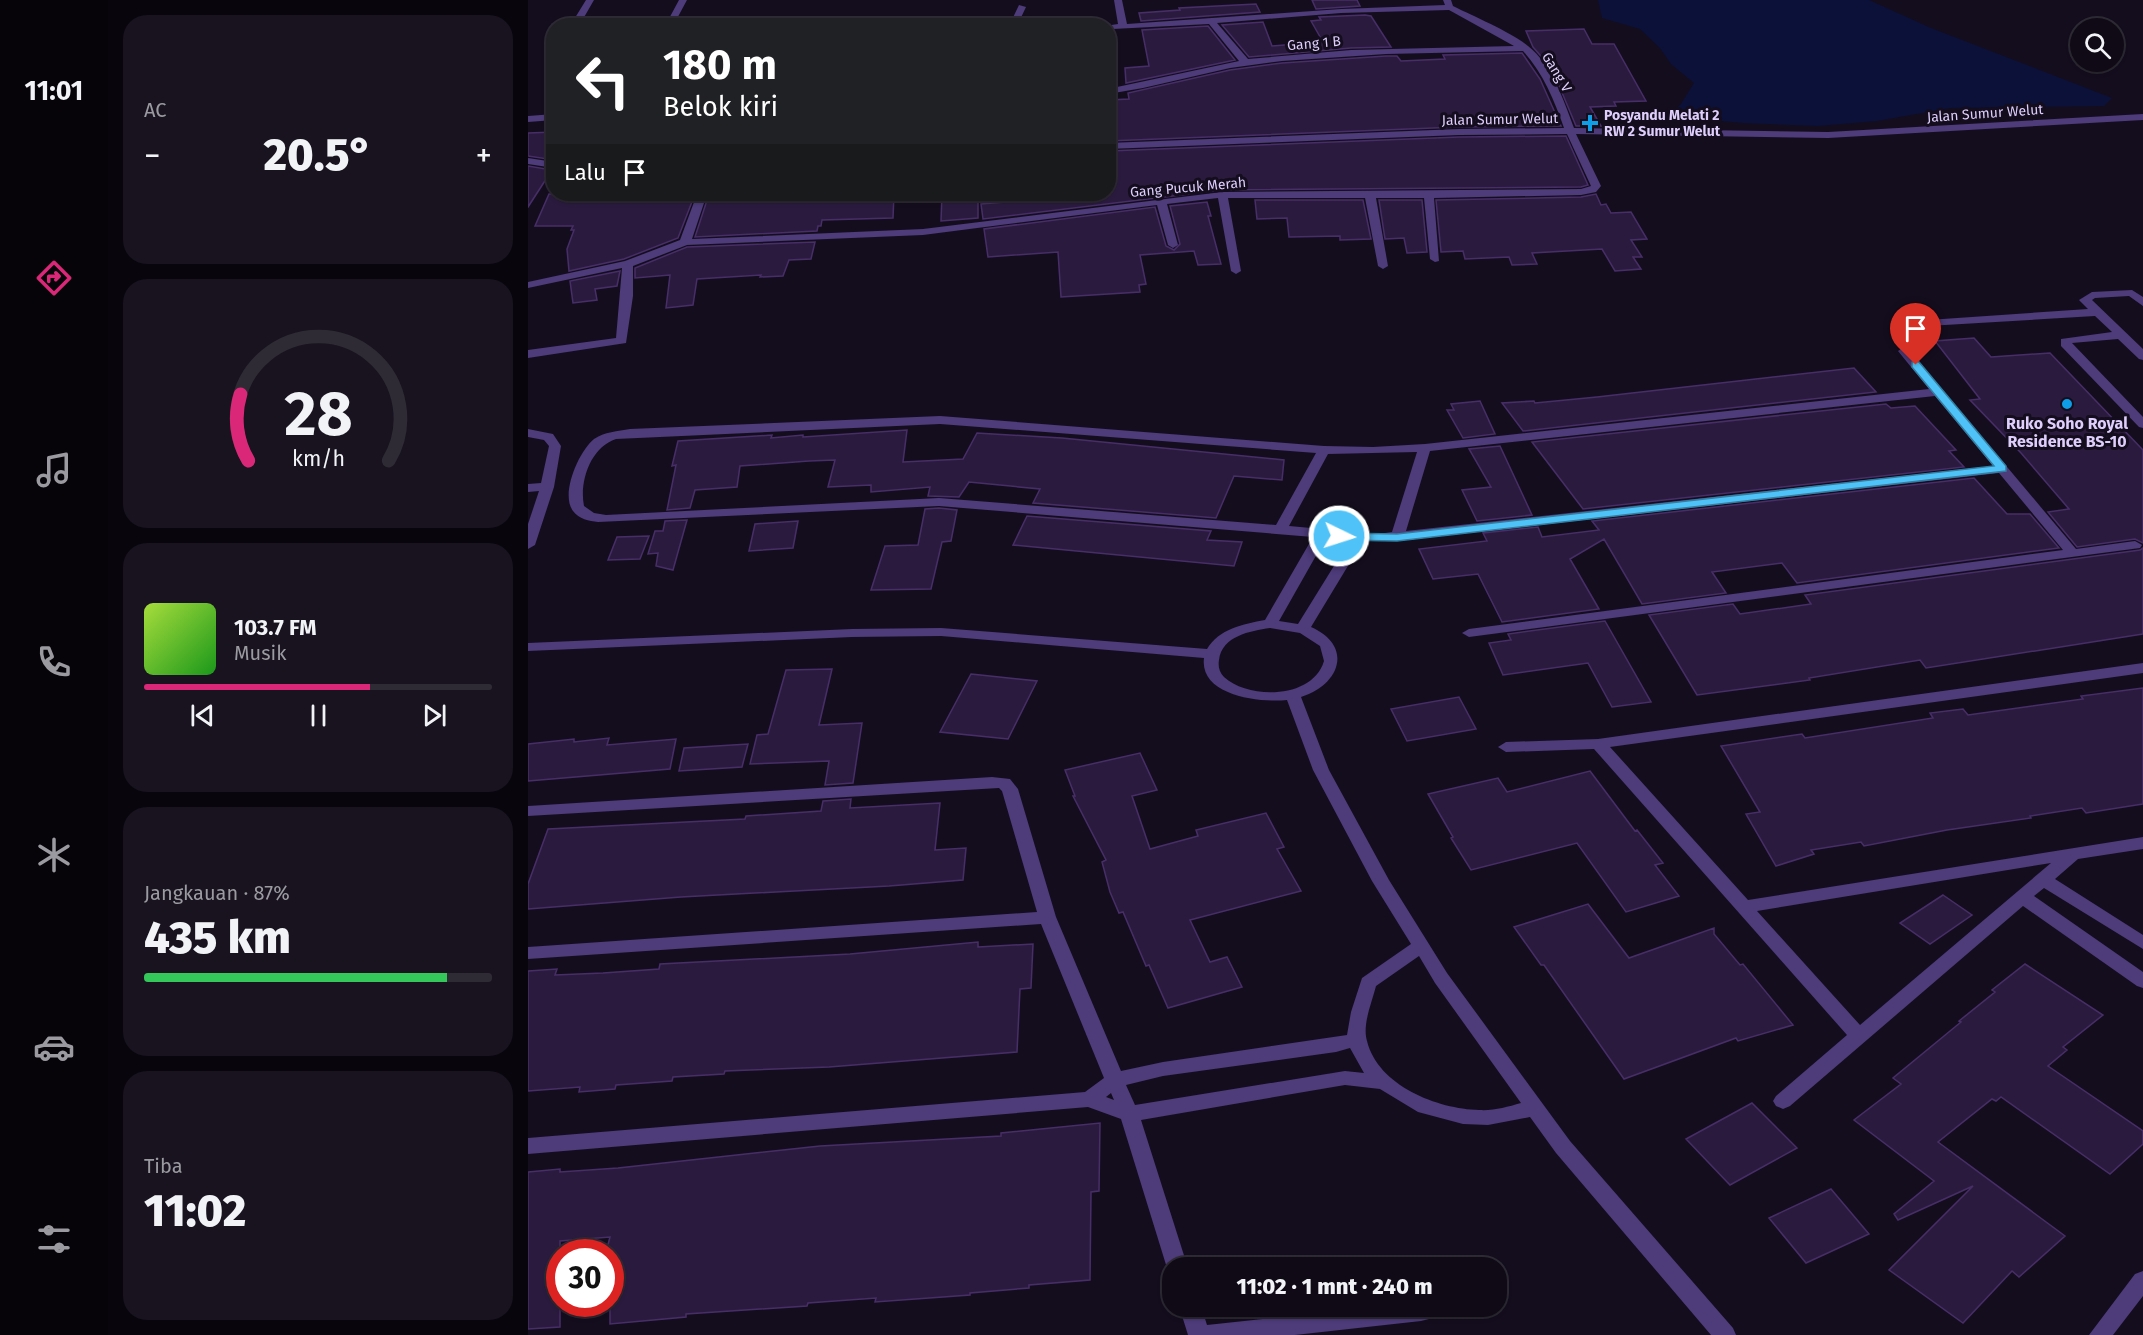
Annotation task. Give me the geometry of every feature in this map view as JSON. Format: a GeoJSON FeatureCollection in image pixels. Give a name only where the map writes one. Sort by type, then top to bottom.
{"type":"FeatureCollection","features":[{"type":"Feature","properties":{"kind":"street"},"geometry":{"type":"LineString","coordinates":[[579,18],[590,0]]}},
{"type":"Feature","properties":{"kind":"street"},"geometry":{"type":"LineString","coordinates":[[673,18],[683,0]]}},
{"type":"Feature","properties":{"kind":"street"},"geometry":{"type":"LineString","coordinates":[[1118,0],[1124,26]]}},
{"type":"Feature","properties":{"kind":"street"},"geometry":{"type":"LineString","coordinates":[[1116,27],[1212,22],[1449,3]]}},
{"type":"Feature","properties":{"kind":"street","name":"Gang V"},"geometry":{"type":"LineString","coordinates":[[1449,3],[1525,48],[1537,61],[1557,96],[1570,131]]}},
{"type":"Feature","properties":{"kind":"street"},"geometry":{"type":"LineString","coordinates":[[1017,18],[1022,8]]}},
{"type":"Feature","properties":{"kind":"street"},"geometry":{"type":"LineString","coordinates":[[1212,22],[1246,63]]}},
{"type":"Feature","properties":{"kind":"street","name":"Gang 1 B"},"geometry":{"type":"LineString","coordinates":[[1116,90],[1150,85],[1246,63],[1344,54],[1525,48]]}},
{"type":"Feature","properties":{"kind":"street","name":"Jalan Sumur Welut"},"geometry":{"type":"LineString","coordinates":[[1116,146],[1448,132],[1570,131],[1828,135],[2143,117]]}},
{"type":"Feature","properties":{"kind":"street"},"geometry":{"type":"LineString","coordinates":[[528,119],[546,118]]}},
{"type":"Feature","properties":{"kind":"street","name":"Gang Pucuk Merah"},"geometry":{"type":"LineString","coordinates":[[528,285],[628,264],[685,242],[933,231],[1222,195],[1429,195],[1592,190],[1596,186],[1570,131]]}},
{"type":"Feature","properties":{"kind":"street"},"geometry":{"type":"LineString","coordinates":[[528,161],[546,164]]}},
{"type":"Feature","properties":{"kind":"street"},"geometry":{"type":"LineString","coordinates":[[1222,195],[1236,271]]}},
{"type":"Feature","properties":{"kind":"street"},"geometry":{"type":"LineString","coordinates":[[1370,195],[1383,266]]}},
{"type":"Feature","properties":{"kind":"street"},"geometry":{"type":"LineString","coordinates":[[1429,195],[1435,259]]}},
{"type":"Feature","properties":{"kind":"street"},"geometry":{"type":"LineString","coordinates":[[685,242],[700,201]]}},
{"type":"Feature","properties":{"kind":"street"},"geometry":{"type":"LineString","coordinates":[[1161,201],[1173,245]]}},
{"type":"Feature","properties":{"kind":"street"},"geometry":{"type":"LineString","coordinates":[[528,354],[622,341],[628,264]]}},
{"type":"Feature","properties":{"kind":"street"},"geometry":{"type":"LineString","coordinates":[[2143,303],[2132,293],[2092,295],[2085,300],[2143,356]]}},
{"type":"Feature","properties":{"kind":"street"},"geometry":{"type":"LineString","coordinates":[[1928,323],[2097,312]]}},
{"type":"Feature","properties":{"kind":"street"},"geometry":{"type":"LineString","coordinates":[[2121,335],[2065,341],[2067,346],[2143,424]]}},
{"type":"Feature","properties":{"kind":"street"},"geometry":{"type":"LineString","coordinates":[[1904,351],[2072,553]]}},
{"type":"Feature","properties":{"kind":"street"},"geometry":{"type":"LineString","coordinates":[[1938,392],[1425,448],[1364,451],[1324,450],[940,420],[642,432],[622,434],[599,441],[591,450],[577,484],[577,506],[581,511],[593,517],[606,519],[939,502],[1281,529],[1358,538],[1397,537],[2002,469]]}},
{"type":"Feature","properties":{"kind":"street"},"geometry":{"type":"LineString","coordinates":[[528,434],[549,437],[555,446],[547,487],[528,545]]}},
{"type":"Feature","properties":{"kind":"street"},"geometry":{"type":"LineString","coordinates":[[1397,537],[1425,448]]}},
{"type":"Feature","properties":{"kind":"street"},"geometry":{"type":"LineString","coordinates":[[1281,529],[1324,450]]}},
{"type":"Feature","properties":{"kind":"street"},"geometry":{"type":"LineString","coordinates":[[528,488],[547,487]]}},
{"type":"Feature","properties":{"kind":"street"},"geometry":{"type":"LineString","coordinates":[[1269,624],[1285,602],[1321,535]]}},
{"type":"Feature","properties":{"kind":"street"},"geometry":{"type":"LineString","coordinates":[[1302,629],[1358,538]]}},
{"type":"Feature","properties":{"kind":"street"},"geometry":{"type":"LineString","coordinates":[[1469,633],[2135,545]]}},
{"type":"Feature","properties":{"kind":"street"},"geometry":{"type":"LineString","coordinates":[[1269,624],[1302,629],[1320,637],[1330,649],[1332,662],[1326,676],[1312,687],[1292,694],[1258,696],[1241,693],[1222,683],[1211,669],[1211,654],[1219,643],[1232,633],[1269,624]]}},
{"type":"Feature","properties":{"kind":"street"},"geometry":{"type":"LineString","coordinates":[[528,646],[852,633],[941,632],[1211,654]]}},
{"type":"Feature","properties":{"kind":"street"},"geometry":{"type":"LineString","coordinates":[[1506,747],[1598,744],[2143,668]]}},
{"type":"Feature","properties":{"kind":"street"},"geometry":{"type":"LineString","coordinates":[[1292,694],[1321,770],[1381,881],[1441,978],[1563,1147],[1725,1335]]}},
{"type":"Feature","properties":{"kind":"street"},"geometry":{"type":"LineString","coordinates":[[1598,744],[1860,1037]]}},
{"type":"Feature","properties":{"kind":"street"},"geometry":{"type":"LineString","coordinates":[[528,811],[1004,783],[1010,789],[1047,917],[1129,1114],[1174,1257]]}},
{"type":"Feature","properties":{"kind":"street"},"geometry":{"type":"LineString","coordinates":[[1743,907],[2143,843]]}},
{"type":"Feature","properties":{"kind":"street"},"geometry":{"type":"LineString","coordinates":[[1783,1101],[2073,854]]}},
{"type":"Feature","properties":{"kind":"street"},"geometry":{"type":"LineString","coordinates":[[2044,880],[2143,943]]}},
{"type":"Feature","properties":{"kind":"street"},"geometry":{"type":"LineString","coordinates":[[2023,897],[2143,981]]}},
{"type":"Feature","properties":{"kind":"street"},"geometry":{"type":"LineString","coordinates":[[528,953],[1047,917]]}},
{"type":"Feature","properties":{"kind":"street"},"geometry":{"type":"LineString","coordinates":[[1422,945],[1368,983],[1356,1039],[1366,1062],[1382,1082],[1427,1108],[1482,1118],[1535,1108]]}},
{"type":"Feature","properties":{"kind":"street"},"geometry":{"type":"LineString","coordinates":[[1089,1099],[1115,1080],[1163,1069],[1336,1045],[1356,1039]]}},
{"type":"Feature","properties":{"kind":"street"},"geometry":{"type":"LineString","coordinates":[[528,1146],[1089,1099],[1129,1114],[1345,1078],[1382,1082]]}},
{"type":"Feature","properties":{"kind":"street"},"geometry":{"type":"LineString","coordinates":[[2100,1335],[2143,1280]]}},
{"type":"Feature","properties":{"kind":"street"},"geometry":{"type":"LineString","coordinates":[[1193,1317],[1199,1335]]}},
{"type":"Feature","properties":{"kind":"street"},"geometry":{"type":"LineString","coordinates":[[1207,1335],[1374,1317]]}},
{"type":"Feature","properties":{"kind":"shaded area"},"geometry":{"type":"Polygon","coordinates":[[[1598,0],[1869,0],[1931,28],[2112,98],[2104,106],[1950,108],[1877,121],[1818,126],[1743,123],[1667,116],[1681,104],[1694,83],[1671,64],[1660,48],[1640,29],[1602,18],[1598,0]]]}},
{"type":"Feature","properties":{"kind":"building"},"geometry":{"type":"Polygon","coordinates":[[[1312,0],[1357,0],[1360,6],[1316,9],[1312,0]]]}},
{"type":"Feature","properties":{"kind":"building"},"geometry":{"type":"Polygon","coordinates":[[[1256,4],[1260,12],[1141,21],[1139,13],[1180,10],[1179,8],[1256,4]]]}},
{"type":"Feature","properties":{"kind":"building"},"geometry":{"type":"Polygon","coordinates":[[[1371,16],[1391,47],[1351,48],[1249,57],[1222,25],[1263,22],[1272,46],[1323,42],[1311,21],[1321,20],[1319,17],[1371,16]]]}},
{"type":"Feature","properties":{"kind":"building"},"geometry":{"type":"Polygon","coordinates":[[[1208,26],[1235,60],[1126,83],[1125,68],[1149,66],[1142,30],[1208,26]]]}},
{"type":"Feature","properties":{"kind":"building"},"geometry":{"type":"Polygon","coordinates":[[[1584,29],[1592,44],[1614,44],[1646,101],[1614,102],[1616,106],[1590,107],[1601,126],[1576,126],[1558,83],[1546,62],[1533,47],[1526,31],[1584,29]]]}},
{"type":"Feature","properties":{"kind":"building"},"geometry":{"type":"Polygon","coordinates":[[[1522,53],[1540,79],[1561,126],[1459,127],[1116,141],[1116,100],[1129,99],[1128,93],[1230,70],[1282,63],[1386,56],[1397,56],[1401,61],[1445,59],[1443,55],[1522,53]]]}},
{"type":"Feature","properties":{"kind":"building"},"geometry":{"type":"Polygon","coordinates":[[[546,132],[546,159],[528,156],[528,133],[546,132]]]}},
{"type":"Feature","properties":{"kind":"building"},"geometry":{"type":"Polygon","coordinates":[[[1566,136],[1588,185],[1581,187],[1222,190],[983,219],[981,204],[1018,201],[1116,201],[1116,151],[1459,137],[1566,136]]]}},
{"type":"Feature","properties":{"kind":"building"},"geometry":{"type":"Polygon","coordinates":[[[528,166],[546,169],[546,179],[528,207],[528,166]]]}},
{"type":"Feature","properties":{"kind":"building"},"geometry":{"type":"Polygon","coordinates":[[[1596,194],[1601,205],[1606,204],[1611,213],[1631,212],[1647,239],[1631,240],[1642,257],[1633,257],[1641,269],[1615,271],[1602,249],[1532,253],[1537,264],[1512,265],[1509,257],[1465,259],[1463,251],[1441,252],[1436,200],[1581,197],[1596,194]]]}},
{"type":"Feature","properties":{"kind":"building"},"geometry":{"type":"Polygon","coordinates":[[[1255,200],[1363,200],[1371,239],[1340,240],[1340,236],[1289,237],[1287,218],[1257,219],[1255,200]]]}},
{"type":"Feature","properties":{"kind":"building"},"geometry":{"type":"Polygon","coordinates":[[[1379,200],[1422,200],[1427,252],[1407,253],[1404,238],[1385,239],[1379,200]]]}},
{"type":"Feature","properties":{"kind":"building"},"geometry":{"type":"Polygon","coordinates":[[[546,201],[692,201],[678,238],[624,259],[569,271],[567,249],[574,230],[571,230],[573,226],[535,226],[546,201]]]}},
{"type":"Feature","properties":{"kind":"building"},"geometry":{"type":"Polygon","coordinates":[[[707,201],[894,201],[893,218],[822,220],[817,231],[695,237],[707,201]]]}},
{"type":"Feature","properties":{"kind":"building"},"geometry":{"type":"Polygon","coordinates":[[[942,201],[978,201],[978,218],[941,221],[942,201]]]}},
{"type":"Feature","properties":{"kind":"building"},"geometry":{"type":"Polygon","coordinates":[[[1207,202],[1211,216],[1208,216],[1221,264],[1198,265],[1194,251],[1140,255],[1146,284],[1139,285],[1140,292],[1061,297],[1058,252],[988,257],[984,229],[1155,207],[1166,246],[1174,250],[1180,244],[1170,206],[1207,202]]]}},
{"type":"Feature","properties":{"kind":"building"},"geometry":{"type":"Polygon","coordinates":[[[815,242],[811,259],[789,260],[783,276],[697,279],[693,305],[666,308],[670,275],[635,278],[635,268],[687,247],[815,242]]]}},
{"type":"Feature","properties":{"kind":"building"},"geometry":{"type":"Polygon","coordinates":[[[620,271],[617,286],[595,289],[597,300],[573,303],[570,281],[620,271]]]}},
{"type":"Feature","properties":{"kind":"building"},"geometry":{"type":"Polygon","coordinates":[[[1974,338],[1991,357],[2050,353],[2143,450],[2143,543],[2135,539],[2077,547],[2048,512],[2069,509],[2021,453],[1970,400],[1980,399],[1935,341],[1974,338]]]}},
{"type":"Feature","properties":{"kind":"building"},"geometry":{"type":"Polygon","coordinates":[[[1854,368],[1876,392],[1523,431],[1502,403],[1534,401],[1535,403],[1597,397],[1854,368]]]}},
{"type":"Feature","properties":{"kind":"building"},"geometry":{"type":"Polygon","coordinates":[[[1480,401],[1495,434],[1463,438],[1447,410],[1454,410],[1451,404],[1480,401]]]}},
{"type":"Feature","properties":{"kind":"building"},"geometry":{"type":"Polygon","coordinates":[[[1886,404],[1891,408],[1915,406],[1956,450],[1949,451],[1964,467],[1583,509],[1532,442],[1886,404]]]}},
{"type":"Feature","properties":{"kind":"building"},"geometry":{"type":"Polygon","coordinates":[[[907,430],[903,462],[963,459],[977,433],[1062,438],[1284,460],[1282,480],[1234,476],[1216,518],[1033,503],[1040,489],[969,482],[959,497],[928,496],[930,487],[871,492],[871,485],[828,487],[835,460],[809,461],[740,466],[737,487],[695,490],[690,508],[667,510],[676,465],[672,466],[678,441],[772,435],[771,438],[803,435],[803,437],[907,430]]]}},
{"type":"Feature","properties":{"kind":"building"},"geometry":{"type":"Polygon","coordinates":[[[1500,446],[1532,515],[1477,521],[1462,490],[1491,487],[1469,449],[1500,446]]]}},
{"type":"Feature","properties":{"kind":"building"},"geometry":{"type":"Polygon","coordinates":[[[1974,478],[2007,514],[2030,514],[2059,548],[1797,583],[1782,563],[1712,572],[1726,593],[1642,604],[1604,539],[1570,559],[1599,609],[1502,622],[1478,574],[1433,579],[1419,549],[1487,541],[1483,533],[1538,527],[1542,537],[1599,530],[1592,521],[1974,478]]]}},
{"type":"Feature","properties":{"kind":"building"},"geometry":{"type":"Polygon","coordinates":[[[925,509],[957,510],[951,541],[942,542],[931,589],[871,590],[885,546],[918,545],[925,509]]]}},
{"type":"Feature","properties":{"kind":"building"},"geometry":{"type":"Polygon","coordinates":[[[1027,516],[1211,531],[1207,540],[1242,542],[1234,566],[1013,545],[1027,516]]]}},
{"type":"Feature","properties":{"kind":"building"},"geometry":{"type":"Polygon","coordinates":[[[687,520],[673,570],[656,566],[658,553],[648,554],[655,531],[663,531],[665,521],[687,520]]]}},
{"type":"Feature","properties":{"kind":"building"},"geometry":{"type":"Polygon","coordinates":[[[798,521],[793,548],[749,551],[755,524],[798,521]]]}},
{"type":"Feature","properties":{"kind":"building"},"geometry":{"type":"Polygon","coordinates":[[[649,536],[640,559],[608,560],[617,537],[649,536]]]}},
{"type":"Feature","properties":{"kind":"building"},"geometry":{"type":"Polygon","coordinates":[[[2143,548],[2143,634],[1926,668],[1920,660],[1809,678],[1810,680],[1697,695],[1649,615],[1733,604],[1740,614],[1811,604],[1805,595],[2143,548]]]}},
{"type":"Feature","properties":{"kind":"building"},"geometry":{"type":"Polygon","coordinates":[[[1605,621],[1651,702],[1612,707],[1588,663],[1503,675],[1489,643],[1511,640],[1508,634],[1605,621]]]}},
{"type":"Feature","properties":{"kind":"building"},"geometry":{"type":"Polygon","coordinates":[[[832,669],[819,725],[862,723],[853,783],[825,785],[829,761],[750,764],[757,735],[768,734],[786,670],[832,669]]]}},
{"type":"Feature","properties":{"kind":"building"},"geometry":{"type":"Polygon","coordinates":[[[971,674],[1037,681],[1008,739],[940,732],[971,674]]]}},
{"type":"Feature","properties":{"kind":"building"},"geometry":{"type":"Polygon","coordinates":[[[2143,688],[2143,804],[2086,813],[2082,808],[1864,846],[1861,842],[1811,850],[1814,854],[1776,866],[1746,814],[1760,812],[1721,746],[1802,734],[1805,738],[1933,718],[1930,713],[1963,709],[1968,715],[2143,688]]]}},
{"type":"Feature","properties":{"kind":"building"},"geometry":{"type":"Polygon","coordinates":[[[1459,697],[1476,729],[1407,741],[1391,709],[1459,697]]]}},
{"type":"Feature","properties":{"kind":"building"},"geometry":{"type":"Polygon","coordinates":[[[609,738],[607,745],[676,739],[670,769],[528,781],[528,744],[609,738]]]}},
{"type":"Feature","properties":{"kind":"building"},"geometry":{"type":"Polygon","coordinates":[[[748,744],[742,767],[679,771],[684,748],[748,744]]]}},
{"type":"Feature","properties":{"kind":"building"},"geometry":{"type":"Polygon","coordinates":[[[1140,753],[1157,790],[1132,796],[1150,849],[1198,836],[1196,830],[1266,813],[1284,847],[1277,849],[1301,891],[1190,920],[1210,962],[1227,957],[1242,987],[1168,1008],[1149,965],[1146,966],[1123,912],[1119,913],[1110,892],[1102,862],[1106,860],[1073,796],[1075,796],[1065,770],[1140,753]]]}},
{"type":"Feature","properties":{"kind":"building"},"geometry":{"type":"Polygon","coordinates":[[[1590,771],[1635,831],[1637,830],[1663,863],[1655,865],[1679,896],[1626,912],[1577,843],[1471,870],[1428,794],[1498,778],[1507,792],[1590,771]]]}},
{"type":"Feature","properties":{"kind":"building"},"geometry":{"type":"Polygon","coordinates":[[[851,799],[850,808],[940,803],[935,850],[966,848],[963,880],[528,909],[528,884],[548,829],[745,819],[746,816],[821,811],[823,801],[851,799]]]}},
{"type":"Feature","properties":{"kind":"building"},"geometry":{"type":"Polygon","coordinates":[[[1943,895],[1972,915],[1930,944],[1900,923],[1943,895]]]}},
{"type":"Feature","properties":{"kind":"building"},"geometry":{"type":"Polygon","coordinates":[[[1588,904],[1629,958],[1714,928],[1714,934],[1740,965],[1743,964],[1793,1025],[1738,1041],[1736,1038],[1624,1079],[1544,965],[1541,965],[1514,927],[1588,904]]]}},
{"type":"Feature","properties":{"kind":"building"},"geometry":{"type":"Polygon","coordinates":[[[978,942],[978,947],[1033,944],[1031,988],[1020,989],[1017,1052],[829,1067],[725,1071],[724,1074],[673,1077],[672,1081],[616,1085],[615,1089],[579,1092],[580,1087],[528,1091],[528,971],[557,969],[555,975],[603,973],[659,969],[660,964],[850,954],[978,942]]]}},
{"type":"Feature","properties":{"kind":"building"},"geometry":{"type":"Polygon","coordinates":[[[2025,964],[2103,1015],[2063,1047],[2067,1050],[2048,1066],[2143,1131],[2143,1144],[2110,1174],[2001,1097],[1996,1101],[1992,1099],[1938,1142],[2065,1236],[2019,1277],[2012,1271],[1963,1323],[1889,1270],[1973,1186],[1898,1220],[1894,1214],[1934,1181],[1854,1120],[1901,1084],[1893,1078],[1961,1022],[1959,1021],[1995,992],[1992,990],[2025,964]]]}},
{"type":"Feature","properties":{"kind":"building"},"geometry":{"type":"Polygon","coordinates":[[[1752,1103],[1797,1148],[1730,1185],[1686,1139],[1752,1103]]]}},
{"type":"Feature","properties":{"kind":"building"},"geometry":{"type":"Polygon","coordinates":[[[1100,1123],[1099,1191],[1091,1192],[1090,1280],[1029,1285],[1029,1288],[970,1293],[970,1295],[875,1302],[876,1298],[808,1303],[807,1306],[686,1314],[686,1317],[610,1324],[610,1317],[624,1317],[624,1239],[609,1239],[610,1237],[546,1239],[546,1317],[560,1317],[560,1327],[528,1329],[528,1172],[618,1168],[820,1146],[1001,1136],[1001,1133],[1100,1123]]]}},
{"type":"Feature","properties":{"kind":"building"},"geometry":{"type":"Polygon","coordinates":[[[1831,1189],[1869,1234],[1806,1263],[1769,1218],[1831,1189]]]}},
{"type":"Feature","properties":{"kind":"place","name":"Posyandu Melati 2 RW 2 Sumur Welut"},"geometry":{"type":"Point","coordinates":[1590,123]}},
{"type":"Feature","properties":{"kind":"place","name":"Ruko Soho Royal Residence BS-10"},"geometry":{"type":"Point","coordinates":[2067,404]}},
{"type":"Feature","properties":{"kind":"route"},"geometry":{"type":"LineString","coordinates":[[1339,536],[1397,537],[2002,469],[1916,365]]}}]}
